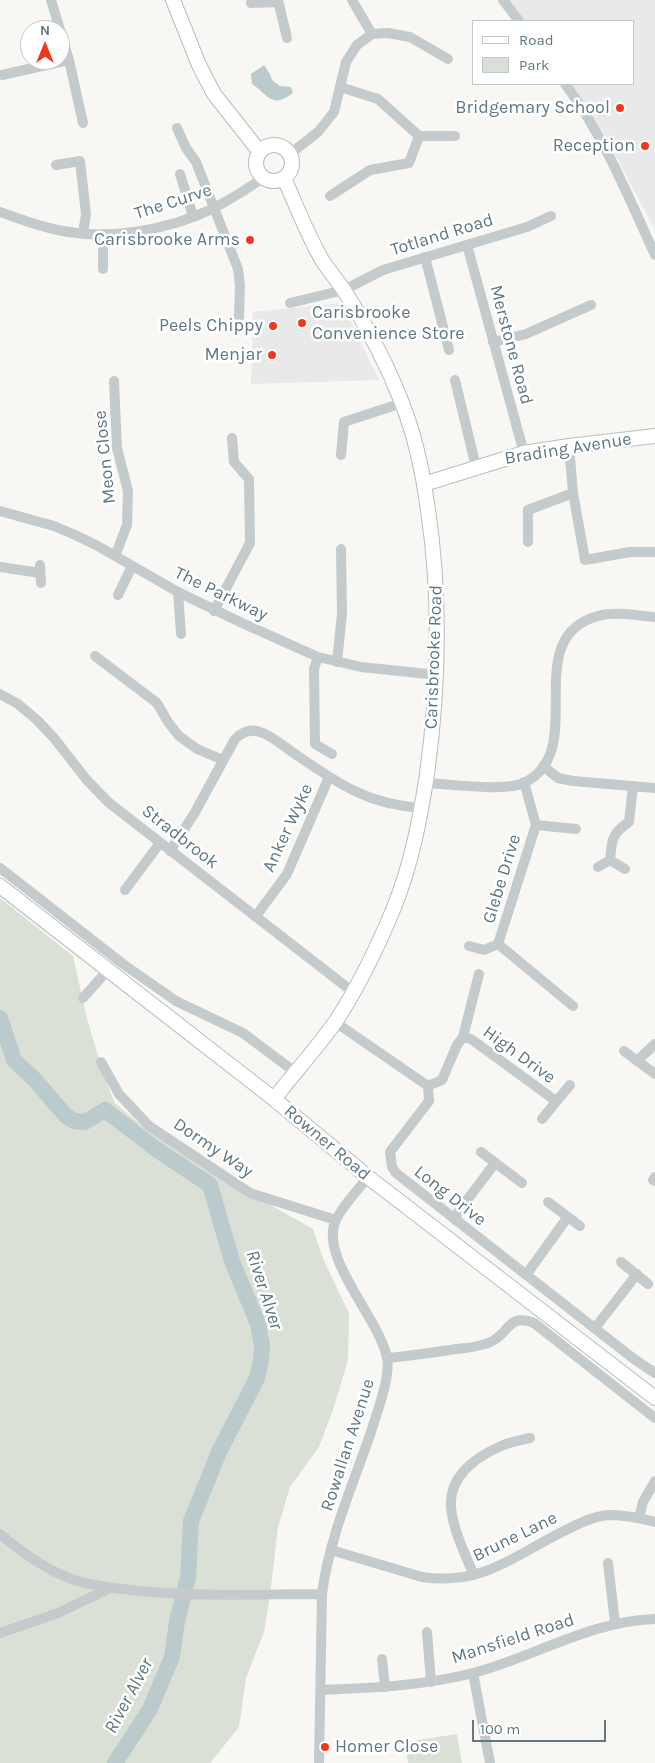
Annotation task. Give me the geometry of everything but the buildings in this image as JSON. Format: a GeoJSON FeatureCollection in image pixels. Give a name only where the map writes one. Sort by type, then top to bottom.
{"type":"FeatureCollection","features":[{"type":"Feature","properties":{"kind":"street"},"geometry":{"type":"LineString","coordinates":[[51,0],[57,20]]}},
{"type":"Feature","properties":{"kind":"street"},"geometry":{"type":"LineString","coordinates":[[173,0],[199,65],[214,94],[259,151]]}},
{"type":"Feature","properties":{"kind":"street"},"geometry":{"type":"LineString","coordinates":[[352,0],[372,34]]}},
{"type":"Feature","properties":{"kind":"street"},"geometry":{"type":"LineString","coordinates":[[503,0],[518,20]]}},
{"type":"Feature","properties":{"kind":"street"},"geometry":{"type":"LineString","coordinates":[[251,3],[278,1],[287,38]]}},
{"type":"Feature","properties":{"kind":"street"},"geometry":{"type":"LineString","coordinates":[[290,154],[318,132],[334,112],[346,62],[357,45],[372,34],[388,33],[410,37],[448,59]]}},
{"type":"Feature","properties":{"kind":"street"},"geometry":{"type":"LineString","coordinates":[[70,64],[83,123]]}},
{"type":"Feature","properties":{"kind":"street"},"geometry":{"type":"LineString","coordinates":[[2,75],[24,70]]}},
{"type":"Feature","properties":{"kind":"street"},"geometry":{"type":"LineString","coordinates":[[566,85],[581,105],[603,143],[655,255]]}},
{"type":"Feature","properties":{"kind":"street"},"geometry":{"type":"LineString","coordinates":[[340,87],[378,99],[419,136],[455,136]]}},
{"type":"Feature","properties":{"kind":"street"},"geometry":{"type":"LineString","coordinates":[[177,128],[186,148],[196,162],[238,269],[240,285],[239,317]]}},
{"type":"Feature","properties":{"kind":"street"},"geometry":{"type":"LineString","coordinates":[[330,196],[370,170],[409,163],[419,136]]}},
{"type":"Feature","properties":{"kind":"street"},"geometry":{"type":"LineString","coordinates":[[272,144],[286,149],[292,160],[291,170],[284,178],[276,181],[263,178],[257,172],[255,164],[259,151],[265,146],[272,144]]}},
{"type":"Feature","properties":{"kind":"street"},"geometry":{"type":"LineString","coordinates":[[56,164],[80,161],[86,214],[84,234]]}},
{"type":"Feature","properties":{"kind":"street"},"geometry":{"type":"LineString","coordinates":[[180,174],[193,216]]}},
{"type":"Feature","properties":{"kind":"street","name":"The Curve"},"geometry":{"type":"LineString","coordinates":[[0,212],[59,230],[84,234],[104,235],[133,232],[160,227],[214,208],[263,178]]}},
{"type":"Feature","properties":{"kind":"street","name":"Carisbrooke Road"},"geometry":{"type":"LineString","coordinates":[[274,1099],[335,1022],[353,992],[394,906],[410,860],[422,808],[431,747],[437,675],[438,610],[436,575],[424,484],[414,438],[402,403],[375,342],[344,290],[322,260],[284,178]]}},
{"type":"Feature","properties":{"kind":"street","name":"Totland Road"},"geometry":{"type":"LineString","coordinates":[[290,303],[344,290],[384,270],[527,228],[551,216]]}},
{"type":"Feature","properties":{"kind":"street"},"geometry":{"type":"LineString","coordinates":[[102,269],[104,235]]}},
{"type":"Feature","properties":{"kind":"street","name":"Merstone Road"},"geometry":{"type":"LineString","coordinates":[[467,245],[524,453]]}},
{"type":"Feature","properties":{"kind":"street"},"geometry":{"type":"LineString","coordinates":[[425,257],[449,350]]}},
{"type":"Feature","properties":{"kind":"street"},"geometry":{"type":"LineString","coordinates":[[494,342],[526,334],[591,304]]}},
{"type":"Feature","properties":{"kind":"street"},"geometry":{"type":"LineString","coordinates":[[455,380],[476,467]]}},
{"type":"Feature","properties":{"kind":"street","name":"Meon Close"},"geometry":{"type":"LineString","coordinates":[[114,381],[116,448],[128,491],[127,525],[115,556]]}},
{"type":"Feature","properties":{"kind":"street"},"geometry":{"type":"LineString","coordinates":[[342,455],[344,422],[402,403]]}},
{"type":"Feature","properties":{"kind":"street","name":"Brading Avenue"},"geometry":{"type":"LineString","coordinates":[[424,484],[524,453],[655,436]]}},
{"type":"Feature","properties":{"kind":"street"},"geometry":{"type":"LineString","coordinates":[[214,611],[250,543],[249,479],[234,462],[232,438]]}},
{"type":"Feature","properties":{"kind":"street"},"geometry":{"type":"LineString","coordinates":[[569,446],[573,493],[585,560],[630,552],[655,552]]}},
{"type":"Feature","properties":{"kind":"street"},"geometry":{"type":"LineString","coordinates":[[528,542],[528,510],[573,493]]}},
{"type":"Feature","properties":{"kind":"street","name":"The Parkway"},"geometry":{"type":"LineString","coordinates":[[0,511],[54,526],[96,545],[214,611],[318,657],[361,667],[437,675]]}},
{"type":"Feature","properties":{"kind":"street"},"geometry":{"type":"LineString","coordinates":[[337,662],[342,614],[341,548]]}},
{"type":"Feature","properties":{"kind":"street"},"geometry":{"type":"LineString","coordinates":[[118,595],[132,566]]}},
{"type":"Feature","properties":{"kind":"street"},"geometry":{"type":"LineString","coordinates":[[0,567],[40,574]]}},
{"type":"Feature","properties":{"kind":"street"},"geometry":{"type":"LineString","coordinates":[[178,592],[181,634]]}},
{"type":"Feature","properties":{"kind":"street"},"geometry":{"type":"LineString","coordinates":[[425,783],[498,787],[512,786],[524,782],[543,766],[555,739],[558,656],[564,641],[584,621],[600,615],[655,617]]}},
{"type":"Feature","properties":{"kind":"street"},"geometry":{"type":"LineString","coordinates":[[95,656],[157,703],[179,736],[197,748],[223,760]]}},
{"type":"Feature","properties":{"kind":"street"},"geometry":{"type":"LineString","coordinates":[[318,657],[314,669],[315,744],[332,754]]}},
{"type":"Feature","properties":{"kind":"street","name":"Stradbrook"},"geometry":{"type":"LineString","coordinates":[[0,694],[18,704],[38,720],[86,779],[108,802],[353,992]]}},
{"type":"Feature","properties":{"kind":"street"},"geometry":{"type":"LineString","coordinates":[[170,851],[194,814],[235,739],[240,734],[251,730],[264,733],[353,792],[389,804],[422,808]]}},
{"type":"Feature","properties":{"kind":"street"},"geometry":{"type":"LineString","coordinates":[[543,766],[558,778],[573,781],[655,788]]}},
{"type":"Feature","properties":{"kind":"street","name":"Anker Wyke"},"geometry":{"type":"LineString","coordinates":[[256,916],[287,874],[329,777]]}},
{"type":"Feature","properties":{"kind":"street","name":"Glebe Drive"},"geometry":{"type":"LineString","coordinates":[[469,946],[484,950],[498,944],[536,825],[524,782]]}},
{"type":"Feature","properties":{"kind":"street"},"geometry":{"type":"LineString","coordinates":[[610,860],[609,837],[631,823],[634,786]]}},
{"type":"Feature","properties":{"kind":"street","name":"Glebe Drive"},"geometry":{"type":"LineString","coordinates":[[536,825],[576,829]]}},
{"type":"Feature","properties":{"kind":"street"},"geometry":{"type":"LineString","coordinates":[[125,890],[160,843]]}},
{"type":"Feature","properties":{"kind":"street"},"geometry":{"type":"LineString","coordinates":[[598,867],[610,860]]}},
{"type":"Feature","properties":{"kind":"street"},"geometry":{"type":"LineString","coordinates":[[610,860],[625,869]]}},
{"type":"Feature","properties":{"kind":"street"},"geometry":{"type":"LineString","coordinates":[[0,868],[100,947],[176,1001],[243,1033],[295,1072]]}},
{"type":"Feature","properties":{"kind":"street","name":"Rowner Road"},"geometry":{"type":"LineString","coordinates":[[0,886],[274,1099],[368,1177],[655,1398]]}},
{"type":"Feature","properties":{"kind":"street","name":"Glebe Drive"},"geometry":{"type":"LineString","coordinates":[[498,944],[573,1006]]}},
{"type":"Feature","properties":{"kind":"street"},"geometry":{"type":"LineString","coordinates":[[83,998],[107,970]]}},
{"type":"Feature","properties":{"kind":"street"},"geometry":{"type":"LineString","coordinates":[[335,1022],[428,1086],[442,1080],[457,1045],[463,1037],[479,974]]}},
{"type":"Feature","properties":{"kind":"street","name":"High Drive"},"geometry":{"type":"LineString","coordinates":[[463,1037],[471,1039],[556,1101]]}},
{"type":"Feature","properties":{"kind":"street"},"geometry":{"type":"LineString","coordinates":[[637,1061],[655,1044]]}},
{"type":"Feature","properties":{"kind":"street"},"geometry":{"type":"LineString","coordinates":[[624,1051],[655,1074]]}},
{"type":"Feature","properties":{"kind":"street","name":"Dormy Way"},"geometry":{"type":"LineString","coordinates":[[101,1062],[119,1094],[149,1126],[250,1193],[336,1220]]}},
{"type":"Feature","properties":{"kind":"street","name":"High Drive"},"geometry":{"type":"LineString","coordinates":[[542,1120],[570,1085]]}},
{"type":"Feature","properties":{"kind":"street","name":"Long Drive"},"geometry":{"type":"LineString","coordinates":[[428,1086],[429,1100],[390,1152],[392,1167],[396,1173],[634,1359],[655,1373]]}},
{"type":"Feature","properties":{"kind":"street"},"geometry":{"type":"LineString","coordinates":[[481,1152],[522,1183]]}},
{"type":"Feature","properties":{"kind":"street"},"geometry":{"type":"LineString","coordinates":[[455,1220],[458,1212],[495,1163]]}},
{"type":"Feature","properties":{"kind":"street"},"geometry":{"type":"LineString","coordinates":[[336,1220],[368,1177]]}},
{"type":"Feature","properties":{"kind":"street"},"geometry":{"type":"LineString","coordinates":[[655,1177],[653,1180],[655,1182]]}},
{"type":"Feature","properties":{"kind":"street"},"geometry":{"type":"LineString","coordinates":[[548,1202],[580,1226]]}},
{"type":"Feature","properties":{"kind":"street"},"geometry":{"type":"LineString","coordinates":[[526,1275],[567,1218]]}},
{"type":"Feature","properties":{"kind":"street","name":"Rowallan Avenue"},"geometry":{"type":"LineString","coordinates":[[319,1763],[322,1594],[326,1570],[376,1416],[387,1376],[388,1358],[381,1340],[339,1262],[334,1247],[336,1220]]}},
{"type":"Feature","properties":{"kind":"street"},"geometry":{"type":"LineString","coordinates":[[621,1262],[648,1284]]}},
{"type":"Feature","properties":{"kind":"street"},"geometry":{"type":"LineString","coordinates":[[595,1328],[637,1274]]}},
{"type":"Feature","properties":{"kind":"street"},"geometry":{"type":"LineString","coordinates":[[388,1358],[489,1343],[499,1337],[511,1323],[517,1320],[526,1320],[534,1323],[655,1418]]}},
{"type":"Feature","properties":{"kind":"street"},"geometry":{"type":"LineString","coordinates":[[474,1575],[459,1540],[450,1506],[454,1484],[469,1464],[502,1446],[530,1438]]}},
{"type":"Feature","properties":{"kind":"street"},"geometry":{"type":"LineString","coordinates":[[640,1518],[644,1502],[655,1481]]}},
{"type":"Feature","properties":{"kind":"street","name":"Brune Lane"},"geometry":{"type":"LineString","coordinates":[[331,1550],[422,1577],[454,1579],[497,1568],[584,1521],[610,1515],[640,1518],[655,1522]]}},
{"type":"Feature","properties":{"kind":"street"},"geometry":{"type":"LineString","coordinates":[[0,1534],[30,1557],[63,1576],[92,1585],[168,1594],[322,1594]]}},
{"type":"Feature","properties":{"kind":"street"},"geometry":{"type":"LineString","coordinates":[[608,1563],[615,1623]]}},
{"type":"Feature","properties":{"kind":"street"},"geometry":{"type":"LineString","coordinates":[[0,1633],[58,1613],[110,1588]]}},
{"type":"Feature","properties":{"kind":"street","name":"Mansfield Road"},"geometry":{"type":"LineString","coordinates":[[321,1690],[385,1687],[432,1682],[473,1673],[524,1657],[581,1634],[615,1623],[655,1619]]}},
{"type":"Feature","properties":{"kind":"street"},"geometry":{"type":"LineString","coordinates":[[427,1632],[432,1682]]}},
{"type":"Feature","properties":{"kind":"street"},"geometry":{"type":"LineString","coordinates":[[382,1659],[385,1687]]}},
{"type":"Feature","properties":{"kind":"street"},"geometry":{"type":"LineString","coordinates":[[473,1673],[490,1763]]}},
{"type":"Feature","properties":{"kind":"shaded area","name":"Bridgemary School"},"geometry":{"type":"Polygon","coordinates":[[[508,0],[655,0],[655,230],[603,132],[569,85],[635,85],[635,20],[523,20],[508,0]]]}},
{"type":"Feature","properties":{"kind":"shaded area"},"geometry":{"type":"Polygon","coordinates":[[[264,65],[272,80],[280,86],[291,87],[293,93],[280,100],[270,99],[252,84],[251,74],[264,65]]]}},
{"type":"Feature","properties":{"kind":"shaded area"},"geometry":{"type":"Polygon","coordinates":[[[342,303],[379,380],[251,384],[253,312],[342,303]]]}},
{"type":"Feature","properties":{"kind":"green space"},"geometry":{"type":"Polygon","coordinates":[[[0,898],[73,956],[87,1019],[105,1079],[115,1103],[147,1130],[205,1168],[313,1229],[324,1261],[349,1313],[348,1360],[333,1410],[319,1447],[290,1487],[278,1527],[264,1632],[246,1678],[239,1727],[210,1763],[0,1763],[0,898]]]}},
{"type":"Feature","properties":{"kind":"green space"},"geometry":{"type":"Polygon","coordinates":[[[457,1734],[462,1763],[408,1763],[405,1742],[457,1734]]]}},
{"type":"Feature","properties":{"kind":"waterway","name":"River Alver"},"geometry":{"type":"LineString","coordinates":[[0,1018],[14,1060],[35,1080],[66,1116],[74,1121],[85,1122],[105,1110],[156,1149],[210,1185],[232,1261],[258,1324],[262,1346],[257,1378],[219,1452],[191,1521],[188,1577],[177,1621],[172,1657],[150,1709],[115,1763]]}},
{"type":"Feature","properties":{"kind":"place","name":"Bridgemary School"},"geometry":{"type":"Point","coordinates":[620,108]}},
{"type":"Feature","properties":{"kind":"place","name":"Reception"},"geometry":{"type":"Point","coordinates":[645,146]}},
{"type":"Feature","properties":{"kind":"place","name":"Carisbrooke Arms"},"geometry":{"type":"Point","coordinates":[250,240]}},
{"type":"Feature","properties":{"kind":"place","name":"Carisbrooke Convenience Store"},"geometry":{"type":"Point","coordinates":[302,323]}},
{"type":"Feature","properties":{"kind":"place","name":"Peels Chippy"},"geometry":{"type":"Point","coordinates":[273,326]}},
{"type":"Feature","properties":{"kind":"place","name":"Menjar"},"geometry":{"type":"Point","coordinates":[272,355]}},
{"type":"Feature","properties":{"kind":"place","name":"Homer Close"},"geometry":{"type":"Point","coordinates":[325,1747]}}]}
